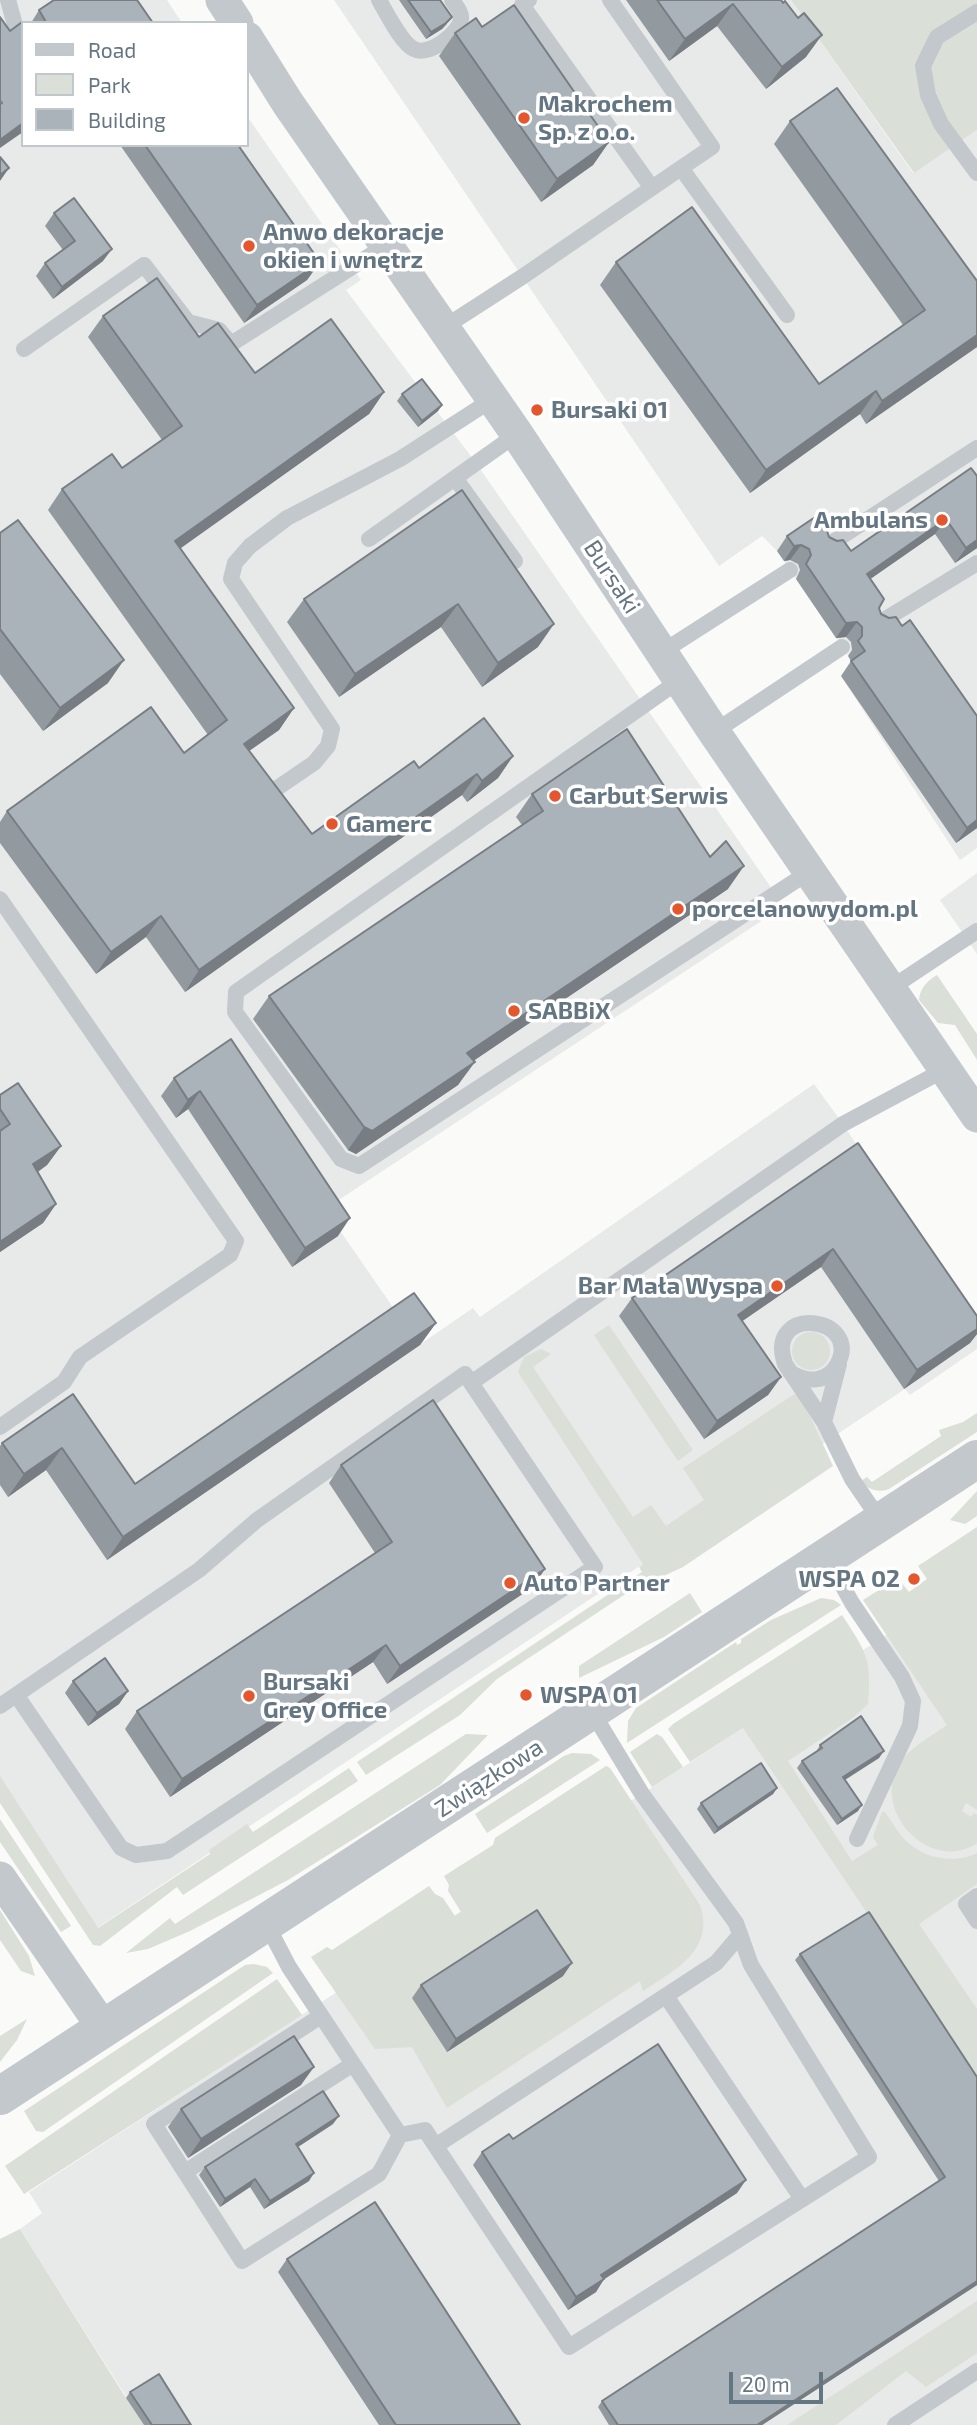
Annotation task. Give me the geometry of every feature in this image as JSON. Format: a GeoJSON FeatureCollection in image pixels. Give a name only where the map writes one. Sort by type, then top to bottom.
{"type":"FeatureCollection","features":[{"type":"Feature","properties":{"kind":"street"},"geometry":{"type":"LineString","coordinates":[[222,0],[236,21]]}},
{"type":"Feature","properties":{"kind":"street","name":"Bursaki"},"geometry":{"type":"LineString","coordinates":[[248,40],[385,246],[494,399],[714,732],[977,1116]]}},
{"type":"Feature","properties":{"kind":"street","name":"Związkowa"},"geometry":{"type":"LineString","coordinates":[[0,2096],[977,1459]]}},
{"type":"Feature","properties":{"kind":"street"},"geometry":{"type":"LineString","coordinates":[[0,1878],[104,2029]]}},
{"type":"Feature","properties":{"kind":"lane"},"geometry":{"type":"LineString","coordinates":[[8,0],[21,37]]}},
{"type":"Feature","properties":{"kind":"lane"},"geometry":{"type":"LineString","coordinates":[[379,0],[406,42],[421,51],[454,34],[461,20],[461,13],[452,0]]}},
{"type":"Feature","properties":{"kind":"lane"},"geometry":{"type":"LineString","coordinates":[[443,328],[712,147],[610,0]]}},
{"type":"Feature","properties":{"kind":"lane"},"geometry":{"type":"LineString","coordinates":[[523,2],[652,188]]}},
{"type":"Feature","properties":{"kind":"lane"},"geometry":{"type":"LineString","coordinates":[[977,12],[937,37],[923,66],[928,95],[941,124],[977,173]]}},
{"type":"Feature","properties":{"kind":"lane"},"geometry":{"type":"LineString","coordinates":[[681,168],[788,315]]}},
{"type":"Feature","properties":{"kind":"lane"},"geometry":{"type":"LineString","coordinates":[[24,349],[144,265],[188,321],[219,330],[231,344],[385,246]]}},
{"type":"Feature","properties":{"kind":"lane"},"geometry":{"type":"LineString","coordinates":[[267,796],[314,763],[328,746],[332,729],[231,579],[234,563],[250,545],[287,518],[400,459],[494,399]]}},
{"type":"Feature","properties":{"kind":"lane"},"geometry":{"type":"LineString","coordinates":[[369,539],[517,434]]}},
{"type":"Feature","properties":{"kind":"lane"},"geometry":{"type":"LineString","coordinates":[[827,546],[977,448]]}},
{"type":"Feature","properties":{"kind":"lane"},"geometry":{"type":"LineString","coordinates":[[455,478],[515,561]]}},
{"type":"Feature","properties":{"kind":"lane"},"geometry":{"type":"LineString","coordinates":[[879,623],[977,563]]}},
{"type":"Feature","properties":{"kind":"lane"},"geometry":{"type":"LineString","coordinates":[[662,652],[790,570]]}},
{"type":"Feature","properties":{"kind":"lane"},"geometry":{"type":"LineString","coordinates":[[714,732],[842,647]]}},
{"type":"Feature","properties":{"kind":"lane"},"geometry":{"type":"LineString","coordinates":[[680,680],[236,992],[235,1012],[341,1159],[359,1166],[809,872]]}},
{"type":"Feature","properties":{"kind":"lane"},"geometry":{"type":"LineString","coordinates":[[0,899],[236,1241],[230,1255],[80,1357],[64,1382],[0,1427]]}},
{"type":"Feature","properties":{"kind":"lane"},"geometry":{"type":"LineString","coordinates":[[891,988],[977,931]]}},
{"type":"Feature","properties":{"kind":"lane"},"geometry":{"type":"LineString","coordinates":[[471,1383],[843,1124],[946,1069]]}},
{"type":"Feature","properties":{"kind":"lane"},"geometry":{"type":"LineString","coordinates":[[824,1422],[840,1357],[839,1340],[827,1326],[809,1321],[799,1323],[792,1329],[782,1346],[782,1355],[790,1372],[824,1422],[852,1479],[880,1520]]}},
{"type":"Feature","properties":{"kind":"lane"},"geometry":{"type":"LineString","coordinates":[[790,1372],[806,1380],[815,1380],[831,1373],[840,1357]]}},
{"type":"Feature","properties":{"kind":"lane"},"geometry":{"type":"LineString","coordinates":[[0,1706],[199,1570],[257,1520],[465,1374],[595,1567],[167,1851],[136,1854],[121,1848],[17,1696]]}},
{"type":"Feature","properties":{"kind":"lane"},"geometry":{"type":"LineString","coordinates":[[826,1556],[852,1603],[902,1677],[913,1701],[909,1726],[856,1839]]}},
{"type":"Feature","properties":{"kind":"lane"},"geometry":{"type":"LineString","coordinates":[[400,2135],[425,2130],[437,2145],[569,2347],[869,2157],[751,1965],[736,1923],[642,1794],[591,1710]]}},
{"type":"Feature","properties":{"kind":"lane"},"geometry":{"type":"LineString","coordinates":[[977,1896],[966,1904],[977,1921]]}},
{"type":"Feature","properties":{"kind":"lane"},"geometry":{"type":"LineString","coordinates":[[266,1923],[289,1966],[400,2135]]}},
{"type":"Feature","properties":{"kind":"lane"},"geometry":{"type":"LineString","coordinates":[[437,2145],[716,1962],[740,1935]]}},
{"type":"Feature","properties":{"kind":"lane"},"geometry":{"type":"LineString","coordinates":[[666,1996],[802,2199]]}},
{"type":"Feature","properties":{"kind":"lane"},"geometry":{"type":"LineString","coordinates":[[321,2016],[154,2124],[242,2261],[379,2174],[400,2135]]}},
{"type":"Feature","properties":{"kind":"lane"},"geometry":{"type":"LineString","coordinates":[[185,2172],[353,2063]]}},
{"type":"Feature","properties":{"kind":"lane"},"geometry":{"type":"LineString","coordinates":[[895,2425],[977,2372]]}},
{"type":"Feature","properties":{"kind":"shaded area"},"geometry":{"type":"Polygon","coordinates":[[[0,0],[167,0],[181,21],[21,21],[21,147],[248,147],[248,117],[361,280],[346,290],[476,463],[784,906],[325,1209],[419,1345],[473,1308],[480,1317],[814,1084],[977,1329],[977,1349],[910,1395],[905,1389],[97,1928],[0,1796],[0,0]]]}},
{"type":"Feature","properties":{"kind":"shaded area"},"geometry":{"type":"Polygon","coordinates":[[[334,0],[791,0],[913,173],[977,130],[977,848],[960,860],[841,676],[855,666],[777,551],[762,536],[719,566],[334,0]]]}},
{"type":"Feature","properties":{"kind":"shaded area"},"geometry":{"type":"Polygon","coordinates":[[[977,873],[977,954],[940,900],[977,873]]]}},
{"type":"Feature","properties":{"kind":"shaded area"},"geometry":{"type":"Polygon","coordinates":[[[977,1576],[977,2425],[144,2425],[20,2229],[42,2213],[29,2192],[977,1576]]]}},
{"type":"Feature","properties":{"kind":"green space"},"geometry":{"type":"Polygon","coordinates":[[[791,0],[977,0],[977,130],[914,173],[791,0]]]}},
{"type":"Feature","properties":{"kind":"green space"},"geometry":{"type":"Polygon","coordinates":[[[937,975],[977,1034],[977,1060],[955,1025],[938,1023],[919,1000],[925,985],[937,975]]]}},
{"type":"Feature","properties":{"kind":"green space"},"geometry":{"type":"Polygon","coordinates":[[[609,1325],[693,1450],[678,1461],[594,1335],[609,1325]]]}},
{"type":"Feature","properties":{"kind":"green space"},"geometry":{"type":"Polygon","coordinates":[[[811,1332],[824,1338],[830,1351],[824,1364],[811,1370],[798,1364],[792,1351],[798,1338],[811,1332]]]}},
{"type":"Feature","properties":{"kind":"green space"},"geometry":{"type":"Polygon","coordinates":[[[541,1349],[551,1354],[533,1367],[633,1517],[651,1505],[666,1526],[704,1500],[683,1468],[796,1393],[808,1412],[833,1466],[683,1567],[627,1593],[497,1679],[460,1715],[366,1775],[357,1762],[642,1572],[639,1567],[643,1564],[518,1372],[524,1357],[541,1349]]]}},
{"type":"Feature","properties":{"kind":"green space"},"geometry":{"type":"Polygon","coordinates":[[[977,1413],[977,1432],[889,1489],[874,1490],[861,1481],[867,1477],[872,1482],[941,1436],[939,1430],[963,1422],[977,1413]]]}},
{"type":"Feature","properties":{"kind":"green space"},"geometry":{"type":"Polygon","coordinates":[[[977,1491],[977,1516],[965,1524],[950,1520],[977,1491]]]}},
{"type":"Feature","properties":{"kind":"green space"},"geometry":{"type":"Polygon","coordinates":[[[977,1527],[977,1810],[966,1803],[962,1811],[971,1817],[974,1813],[977,1815],[977,1843],[960,1851],[942,1851],[925,1845],[911,1834],[893,1803],[892,1785],[898,1767],[907,1754],[947,1725],[863,1600],[898,1578],[909,1592],[927,1579],[918,1566],[977,1527]]]}},
{"type":"Feature","properties":{"kind":"green space"},"geometry":{"type":"Polygon","coordinates":[[[690,1593],[702,1612],[664,1637],[579,1678],[579,1666],[690,1593]]]}},
{"type":"Feature","properties":{"kind":"green space"},"geometry":{"type":"Polygon","coordinates":[[[821,1598],[834,1600],[841,1605],[627,1743],[628,1721],[636,1708],[736,1642],[737,1645],[741,1643],[741,1639],[771,1620],[821,1598]]]}},
{"type":"Feature","properties":{"kind":"green space"},"geometry":{"type":"Polygon","coordinates":[[[842,1615],[866,1656],[869,1676],[868,1704],[854,1717],[788,1761],[852,1861],[878,1845],[873,1837],[884,1811],[904,1839],[920,1851],[949,1859],[977,1853],[977,1884],[919,1924],[977,2009],[977,2077],[743,1728],[690,1762],[668,1729],[842,1615]]]}},
{"type":"Feature","properties":{"kind":"green space"},"geometry":{"type":"Polygon","coordinates":[[[466,1734],[488,1735],[440,1785],[288,1880],[190,1931],[148,1949],[126,1953],[170,1918],[175,1924],[466,1734]]]}},
{"type":"Feature","properties":{"kind":"green space"},"geometry":{"type":"Polygon","coordinates":[[[657,1734],[683,1767],[652,1787],[630,1752],[657,1734]]]}},
{"type":"Feature","properties":{"kind":"green space"},"geometry":{"type":"Polygon","coordinates":[[[572,1753],[591,1754],[600,1760],[487,1833],[475,1814],[572,1753]]]}},
{"type":"Feature","properties":{"kind":"green space"},"geometry":{"type":"Polygon","coordinates":[[[606,1766],[610,1768],[700,1905],[702,1934],[697,1946],[690,1957],[656,1983],[643,1991],[640,1981],[447,2108],[412,2047],[375,2049],[311,1957],[327,1947],[332,1950],[429,1886],[435,1894],[443,1898],[455,1916],[461,1912],[448,1891],[449,1885],[444,1876],[493,1845],[495,1838],[606,1766]]]}},
{"type":"Feature","properties":{"kind":"green space"},"geometry":{"type":"Polygon","coordinates":[[[349,1768],[358,1781],[183,1895],[177,1887],[100,1946],[93,1945],[0,1803],[0,1776],[98,1928],[210,1854],[209,1850],[247,1824],[253,1832],[349,1768]]]}},
{"type":"Feature","properties":{"kind":"green space"},"geometry":{"type":"Polygon","coordinates":[[[0,1819],[71,1926],[61,1932],[0,1842],[0,1819]]]}},
{"type":"Feature","properties":{"kind":"green space"},"geometry":{"type":"Polygon","coordinates":[[[0,1910],[29,1956],[35,1976],[21,1971],[0,1940],[0,1910]]]}},
{"type":"Feature","properties":{"kind":"green space"},"geometry":{"type":"Polygon","coordinates":[[[245,1965],[267,1967],[273,1973],[43,2132],[36,2131],[24,2111],[245,1965]]]}},
{"type":"Feature","properties":{"kind":"green space"},"geometry":{"type":"Polygon","coordinates":[[[277,1979],[302,2015],[24,2194],[5,2166],[277,1979]]]}},
{"type":"Feature","properties":{"kind":"green space"},"geometry":{"type":"Polygon","coordinates":[[[27,2019],[17,2040],[0,2062],[0,2036],[27,2019]]]}},
{"type":"Feature","properties":{"kind":"green space"},"geometry":{"type":"Polygon","coordinates":[[[20,2229],[144,2425],[0,2425],[0,2239],[20,2229]]]}},
{"type":"Feature","properties":{"kind":"green space"},"geometry":{"type":"Polygon","coordinates":[[[977,2301],[977,2353],[926,2387],[906,2371],[836,2425],[787,2425],[977,2301]]]}},
{"type":"Feature","properties":{"kind":"building"},"geometry":{"type":"Polygon","coordinates":[[[54,0],[137,0],[152,21],[45,21],[39,10],[54,0]]]}},
{"type":"Feature","properties":{"kind":"building"},"geometry":{"type":"Polygon","coordinates":[[[408,0],[440,0],[452,17],[431,32],[408,0]]]}},
{"type":"Feature","properties":{"kind":"building"},"geometry":{"type":"Polygon","coordinates":[[[657,0],[781,0],[783,3],[785,1],[798,18],[804,13],[822,35],[782,67],[733,4],[685,39],[657,0]]]}},
{"type":"Feature","properties":{"kind":"building"},"geometry":{"type":"Polygon","coordinates":[[[514,5],[609,142],[557,179],[455,33],[476,18],[482,27],[514,5]]]}},
{"type":"Feature","properties":{"kind":"building"},"geometry":{"type":"Polygon","coordinates":[[[0,17],[10,31],[21,23],[21,124],[0,140],[0,17]]]}},
{"type":"Feature","properties":{"kind":"building"},"geometry":{"type":"Polygon","coordinates":[[[837,88],[977,281],[977,335],[882,401],[876,391],[766,470],[616,262],[692,207],[819,384],[925,310],[790,121],[837,88]]]}},
{"type":"Feature","properties":{"kind":"building"},"geometry":{"type":"Polygon","coordinates":[[[146,147],[239,147],[320,262],[257,305],[146,147]]]}},
{"type":"Feature","properties":{"kind":"building"},"geometry":{"type":"Polygon","coordinates":[[[0,157],[9,168],[0,175],[0,157]]]}},
{"type":"Feature","properties":{"kind":"building"},"geometry":{"type":"Polygon","coordinates":[[[74,198],[112,249],[62,287],[45,263],[75,241],[54,213],[74,198]]]}},
{"type":"Feature","properties":{"kind":"building"},"geometry":{"type":"Polygon","coordinates":[[[157,278],[199,337],[218,323],[255,373],[331,319],[384,392],[175,541],[294,708],[244,744],[312,834],[414,761],[419,768],[484,718],[513,756],[482,781],[477,774],[199,970],[161,916],[111,952],[7,811],[151,707],[184,753],[227,720],[62,489],[112,454],[122,468],[182,426],[103,316],[157,278]]]}},
{"type":"Feature","properties":{"kind":"building"},"geometry":{"type":"Polygon","coordinates":[[[422,379],[442,405],[422,421],[402,394],[422,379]]]}},
{"type":"Feature","properties":{"kind":"building"},"geometry":{"type":"Polygon","coordinates":[[[971,468],[977,476],[977,540],[966,548],[946,519],[867,574],[884,599],[879,608],[881,614],[889,618],[896,617],[902,626],[910,620],[977,716],[977,820],[967,828],[851,661],[865,651],[858,641],[862,636],[862,627],[857,622],[846,623],[806,564],[811,555],[809,549],[801,545],[794,546],[787,536],[824,511],[832,522],[827,531],[829,537],[837,541],[843,540],[851,551],[971,468]]]}},
{"type":"Feature","properties":{"kind":"building"},"geometry":{"type":"Polygon","coordinates":[[[462,490],[554,624],[498,663],[458,604],[355,674],[304,599],[462,490]]]}},
{"type":"Feature","properties":{"kind":"building"},"geometry":{"type":"Polygon","coordinates":[[[18,520],[124,660],[60,708],[0,629],[0,533],[18,520]]]}},
{"type":"Feature","properties":{"kind":"building"},"geometry":{"type":"Polygon","coordinates":[[[627,729],[710,857],[726,841],[744,866],[467,1053],[475,1062],[372,1131],[364,1127],[269,996],[543,811],[532,794],[627,729]]]}},
{"type":"Feature","properties":{"kind":"building"},"geometry":{"type":"Polygon","coordinates":[[[231,1039],[350,1218],[305,1248],[200,1091],[188,1100],[174,1078],[231,1039]]]}},
{"type":"Feature","properties":{"kind":"building"},"geometry":{"type":"Polygon","coordinates":[[[18,1083],[61,1146],[33,1164],[56,1204],[0,1242],[0,1131],[10,1124],[0,1109],[0,1095],[18,1083]]]}},
{"type":"Feature","properties":{"kind":"building"},"geometry":{"type":"Polygon","coordinates":[[[858,1143],[977,1316],[977,1329],[917,1370],[833,1249],[738,1315],[781,1377],[717,1421],[632,1298],[858,1143]]]}},
{"type":"Feature","properties":{"kind":"building"},"geometry":{"type":"Polygon","coordinates":[[[414,1293],[436,1323],[123,1537],[62,1448],[24,1474],[2,1443],[73,1394],[135,1484],[414,1293]]]}},
{"type":"Feature","properties":{"kind":"building"},"geometry":{"type":"Polygon","coordinates":[[[433,1400],[545,1569],[400,1666],[386,1645],[182,1779],[137,1711],[392,1542],[341,1465],[433,1400]]]}},
{"type":"Feature","properties":{"kind":"building"},"geometry":{"type":"Polygon","coordinates":[[[105,1658],[128,1691],[97,1713],[73,1681],[105,1658]]]}},
{"type":"Feature","properties":{"kind":"building"},"geometry":{"type":"Polygon","coordinates":[[[861,1716],[884,1751],[843,1777],[862,1805],[842,1819],[802,1761],[861,1716]]]}},
{"type":"Feature","properties":{"kind":"building"},"geometry":{"type":"Polygon","coordinates":[[[761,1763],[777,1788],[718,1828],[701,1803],[761,1763]]]}},
{"type":"Feature","properties":{"kind":"building"},"geometry":{"type":"Polygon","coordinates":[[[537,1910],[572,1963],[456,2039],[421,1985],[537,1910]]]}},
{"type":"Feature","properties":{"kind":"building"},"geometry":{"type":"Polygon","coordinates":[[[869,1912],[977,2077],[977,2281],[757,2425],[618,2425],[602,2401],[945,2177],[800,1954],[869,1912]]]}},
{"type":"Feature","properties":{"kind":"building"},"geometry":{"type":"Polygon","coordinates":[[[294,2036],[314,2067],[201,2139],[181,2109],[294,2036]]]}},
{"type":"Feature","properties":{"kind":"building"},"geometry":{"type":"Polygon","coordinates":[[[658,2044],[746,2180],[601,2275],[604,2279],[576,2297],[482,2152],[509,2134],[513,2139],[658,2044]]]}},
{"type":"Feature","properties":{"kind":"building"},"geometry":{"type":"Polygon","coordinates":[[[323,2091],[339,2116],[296,2144],[314,2173],[270,2201],[255,2179],[225,2199],[205,2167],[323,2091]]]}},
{"type":"Feature","properties":{"kind":"building"},"geometry":{"type":"Polygon","coordinates":[[[375,2202],[520,2425],[396,2425],[287,2259],[375,2202]]]}},
{"type":"Feature","properties":{"kind":"building"},"geometry":{"type":"Polygon","coordinates":[[[159,2374],[191,2425],[152,2425],[130,2392],[159,2374]]]}},
{"type":"Feature","properties":{"kind":"place","name":"Makrochem Sp. z o.o."},"geometry":{"type":"Point","coordinates":[524,118]}},
{"type":"Feature","properties":{"kind":"place","name":"Anwo dekoracje okien i wnętrz"},"geometry":{"type":"Point","coordinates":[249,246]}},
{"type":"Feature","properties":{"kind":"place","name":"Bursaki 01"},"geometry":{"type":"Point","coordinates":[537,410]}},
{"type":"Feature","properties":{"kind":"place","name":"Ambulans"},"geometry":{"type":"Point","coordinates":[942,520]}},
{"type":"Feature","properties":{"kind":"place","name":"Carbut Serwis"},"geometry":{"type":"Point","coordinates":[555,796]}},
{"type":"Feature","properties":{"kind":"place","name":"Gamerc"},"geometry":{"type":"Point","coordinates":[332,824]}},
{"type":"Feature","properties":{"kind":"place","name":"porcelanowydom.pl"},"geometry":{"type":"Point","coordinates":[678,909]}},
{"type":"Feature","properties":{"kind":"place","name":"SABBiX"},"geometry":{"type":"Point","coordinates":[514,1011]}},
{"type":"Feature","properties":{"kind":"place","name":"Bar Mała Wyspa"},"geometry":{"type":"Point","coordinates":[777,1286]}},
{"type":"Feature","properties":{"kind":"place","name":"WSPA 02"},"geometry":{"type":"Point","coordinates":[914,1579]}},
{"type":"Feature","properties":{"kind":"place","name":"Auto Partner"},"geometry":{"type":"Point","coordinates":[510,1583]}},
{"type":"Feature","properties":{"kind":"place","name":"WSPA 01"},"geometry":{"type":"Point","coordinates":[526,1695]}},
{"type":"Feature","properties":{"kind":"place","name":"Bursaki Grey Office"},"geometry":{"type":"Point","coordinates":[249,1696]}}]}
